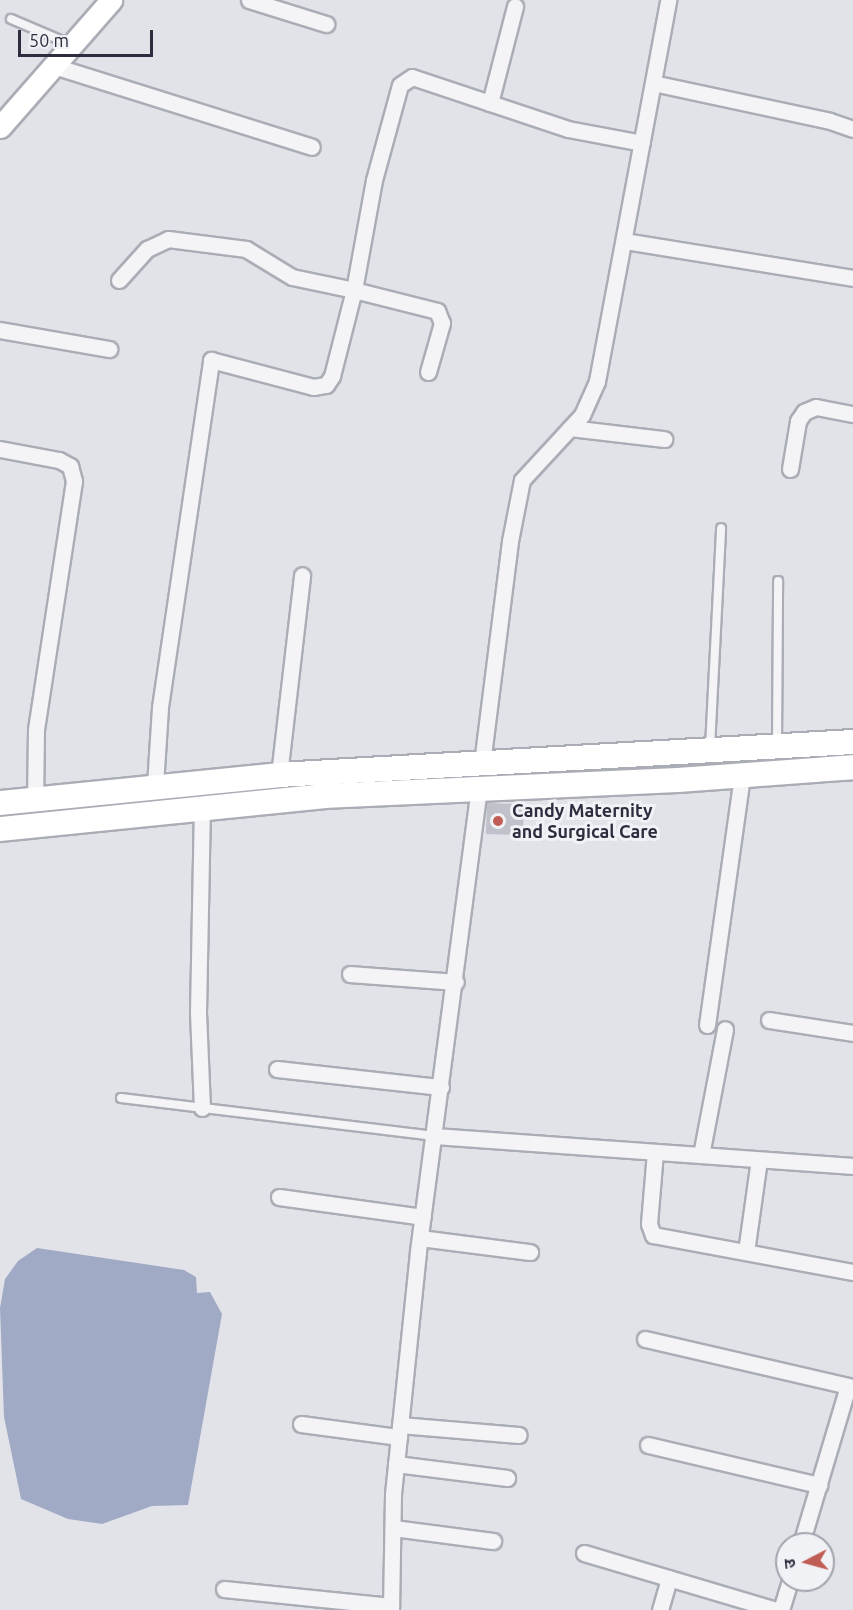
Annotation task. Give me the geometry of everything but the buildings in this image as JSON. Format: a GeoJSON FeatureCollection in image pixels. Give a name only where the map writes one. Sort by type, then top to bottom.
{"type":"FeatureCollection","features":[{"type":"Feature","properties":{"kind":"main road"},"geometry":{"type":"LineString","coordinates":[[0,803],[155,785],[279,775],[853,742]]}},
{"type":"Feature","properties":{"kind":"main road"},"geometry":{"type":"LineString","coordinates":[[0,829],[202,807],[479,788],[853,767]]}},
{"type":"Feature","properties":{"kind":"street"},"geometry":{"type":"LineString","coordinates":[[4,116],[54,66],[111,0]]}},
{"type":"Feature","properties":{"kind":"street"},"geometry":{"type":"LineString","coordinates":[[249,0],[326,24]]}},
{"type":"Feature","properties":{"kind":"street"},"geometry":{"type":"LineString","coordinates":[[482,763],[510,541],[522,480],[582,415],[597,381],[625,242],[668,0]]}},
{"type":"Feature","properties":{"kind":"street"},"geometry":{"type":"LineString","coordinates":[[490,103],[515,6]]}},
{"type":"Feature","properties":{"kind":"street"},"geometry":{"type":"LineString","coordinates":[[54,66],[312,147]]}},
{"type":"Feature","properties":{"kind":"street"},"geometry":{"type":"LineString","coordinates":[[155,785],[160,707],[211,360],[313,387],[326,385],[332,376],[354,290],[374,180],[400,85],[412,77],[568,129],[642,143]]}},
{"type":"Feature","properties":{"kind":"street"},"geometry":{"type":"LineString","coordinates":[[653,83],[830,121],[853,129]]}},
{"type":"Feature","properties":{"kind":"street"},"geometry":{"type":"LineString","coordinates":[[119,280],[147,249],[168,239],[246,249],[292,277],[437,311],[442,323],[428,372]]}},
{"type":"Feature","properties":{"kind":"street"},"geometry":{"type":"LineString","coordinates":[[625,242],[853,279]]}},
{"type":"Feature","properties":{"kind":"street"},"geometry":{"type":"LineString","coordinates":[[0,330],[109,349]]}},
{"type":"Feature","properties":{"kind":"street"},"geometry":{"type":"LineString","coordinates":[[790,470],[798,421],[804,412],[816,407],[853,414]]}},
{"type":"Feature","properties":{"kind":"street"},"geometry":{"type":"LineString","coordinates":[[570,428],[664,439]]}},
{"type":"Feature","properties":{"kind":"street"},"geometry":{"type":"LineString","coordinates":[[0,450],[59,460],[70,466],[74,482],[36,730],[35,800]]}},
{"type":"Feature","properties":{"kind":"street"},"geometry":{"type":"LineString","coordinates":[[279,775],[302,575]]}},
{"type":"Feature","properties":{"kind":"street"},"geometry":{"type":"LineString","coordinates":[[707,1025],[742,775]]}},
{"type":"Feature","properties":{"kind":"street"},"geometry":{"type":"LineString","coordinates":[[224,1589],[391,1608],[396,1464],[420,1238],[456,982],[479,788]]}},
{"type":"Feature","properties":{"kind":"street"},"geometry":{"type":"LineString","coordinates":[[202,807],[198,1013],[202,1108]]}},
{"type":"Feature","properties":{"kind":"street"},"geometry":{"type":"LineString","coordinates":[[350,974],[456,982]]}},
{"type":"Feature","properties":{"kind":"street"},"geometry":{"type":"LineString","coordinates":[[769,1020],[853,1033]]}},
{"type":"Feature","properties":{"kind":"street"},"geometry":{"type":"LineString","coordinates":[[701,1155],[725,1029]]}},
{"type":"Feature","properties":{"kind":"street"},"geometry":{"type":"LineString","coordinates":[[278,1069],[441,1087]]}},
{"type":"Feature","properties":{"kind":"street"},"geometry":{"type":"LineString","coordinates":[[435,1136],[853,1166]]}},
{"type":"Feature","properties":{"kind":"street"},"geometry":{"type":"LineString","coordinates":[[655,1152],[649,1229],[653,1234],[853,1272]]}},
{"type":"Feature","properties":{"kind":"street"},"geometry":{"type":"LineString","coordinates":[[746,1252],[759,1160]]}},
{"type":"Feature","properties":{"kind":"street"},"geometry":{"type":"LineString","coordinates":[[279,1197],[423,1216]]}},
{"type":"Feature","properties":{"kind":"street"},"geometry":{"type":"LineString","coordinates":[[420,1238],[530,1252]]}},
{"type":"Feature","properties":{"kind":"street"},"geometry":{"type":"LineString","coordinates":[[645,1339],[850,1386],[805,1532]]}},
{"type":"Feature","properties":{"kind":"street"},"geometry":{"type":"LineString","coordinates":[[302,1424],[400,1431],[519,1435]]}},
{"type":"Feature","properties":{"kind":"street"},"geometry":{"type":"LineString","coordinates":[[648,1445],[819,1485]]}},
{"type":"Feature","properties":{"kind":"street"},"geometry":{"type":"LineString","coordinates":[[396,1464],[507,1478]]}},
{"type":"Feature","properties":{"kind":"street"},"geometry":{"type":"LineString","coordinates":[[393,1528],[493,1541]]}},
{"type":"Feature","properties":{"kind":"street"},"geometry":{"type":"LineString","coordinates":[[584,1552],[779,1610],[786,1592]]}},
{"type":"Feature","properties":{"kind":"street"},"geometry":{"type":"LineString","coordinates":[[660,1610],[669,1578]]}},
{"type":"Feature","properties":{"kind":"lane"},"geometry":{"type":"LineString","coordinates":[[11,18],[72,45]]}},
{"type":"Feature","properties":{"kind":"lane"},"geometry":{"type":"LineString","coordinates":[[710,752],[721,528]]}},
{"type":"Feature","properties":{"kind":"lane"},"geometry":{"type":"LineString","coordinates":[[777,747],[778,581]]}},
{"type":"Feature","properties":{"kind":"lane"},"geometry":{"type":"LineString","coordinates":[[121,1098],[435,1136]]}},
{"type":"Feature","properties":{"kind":"water"},"geometry":{"type":"Polygon","coordinates":[[[37,1248],[184,1270],[196,1277],[197,1293],[210,1292],[222,1314],[188,1505],[152,1506],[102,1524],[68,1519],[21,1499],[4,1417],[0,1308],[5,1279],[18,1261],[37,1248]]]}},
{"type":"Feature","properties":{"kind":"place","name":"Candy Maternity and Surgical Care"},"geometry":{"type":"Point","coordinates":[498,821]}}]}
